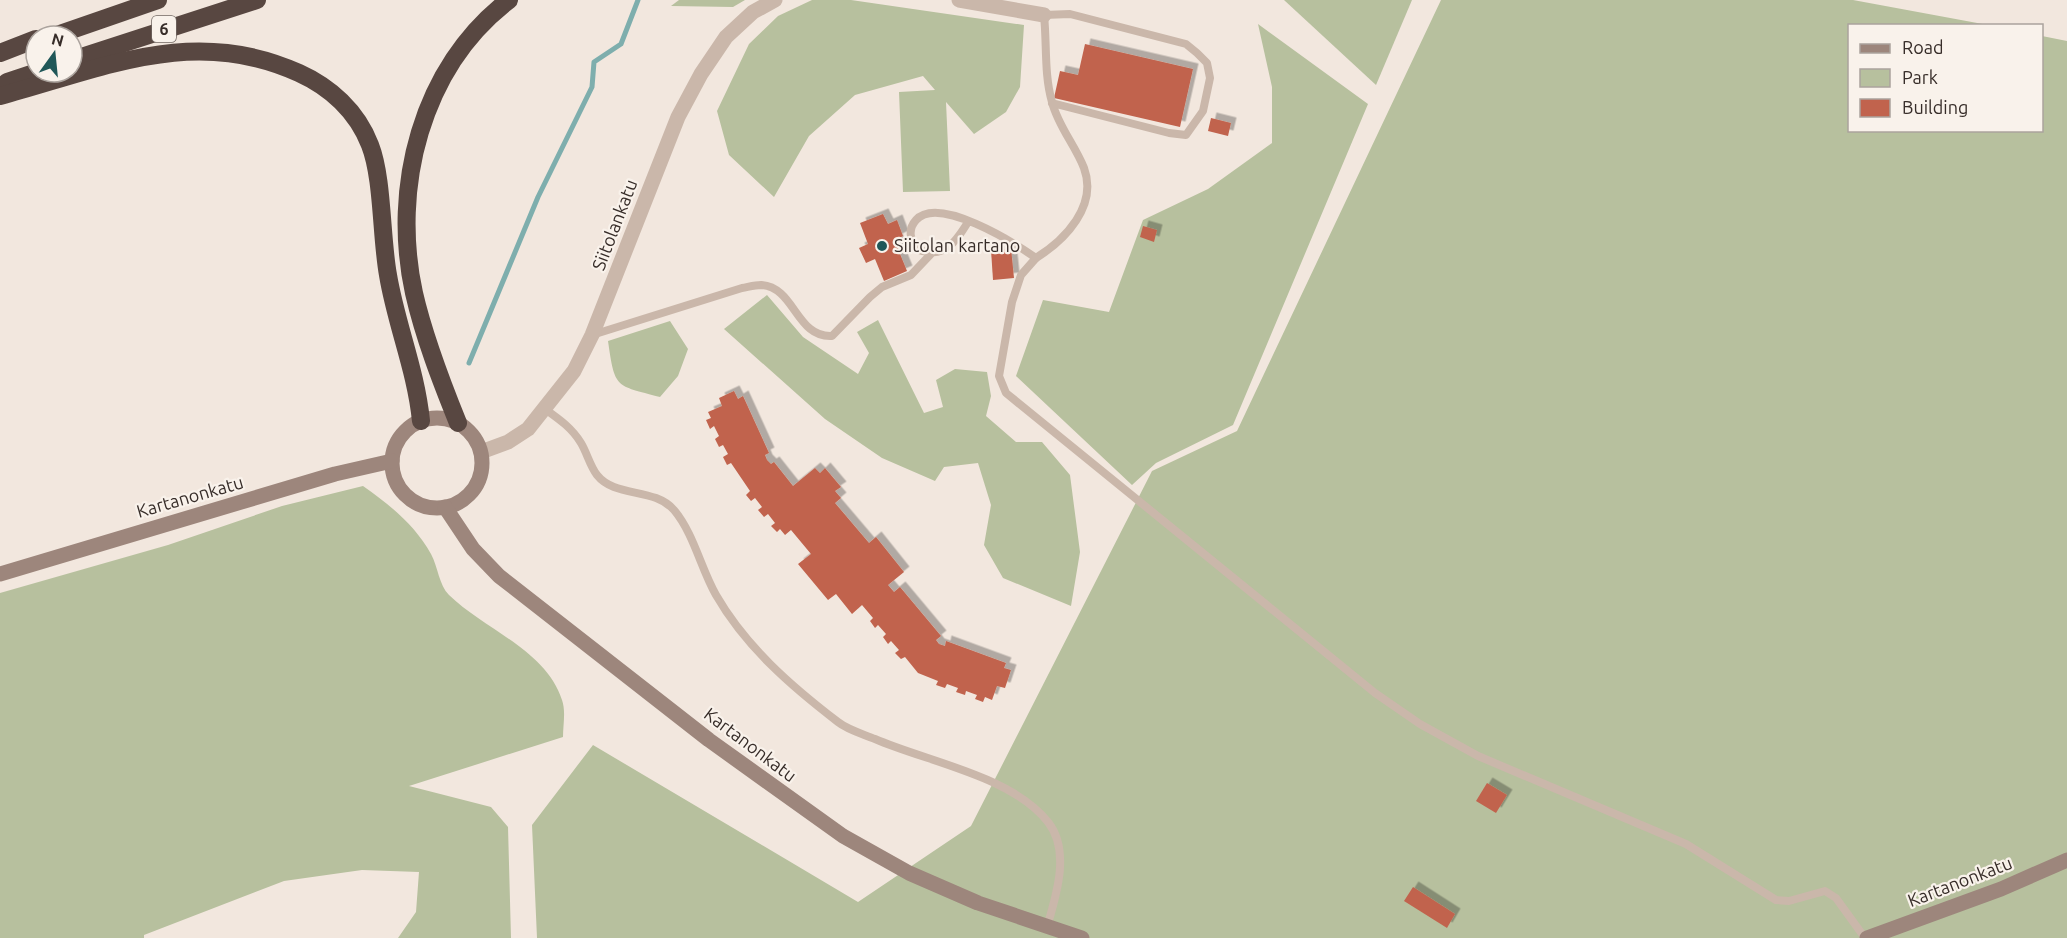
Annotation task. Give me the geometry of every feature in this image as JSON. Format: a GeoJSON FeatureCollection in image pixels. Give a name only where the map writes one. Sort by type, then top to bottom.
{"type":"FeatureCollection","features":[{"type":"Feature","properties":{"kind":"highway"},"geometry":{"type":"LineString","coordinates":[[73,24],[132,0]]}},
{"type":"Feature","properties":{"kind":"highway","name":"6"},"geometry":{"type":"LineString","coordinates":[[84,26],[158,0]]}},
{"type":"Feature","properties":{"kind":"highway","name":"6"},"geometry":{"type":"LineString","coordinates":[[84,56],[257,0]]}},
{"type":"Feature","properties":{"kind":"highway"},"geometry":{"type":"LineString","coordinates":[[458,423],[443,385],[414,293],[406,227],[411,163],[421,123],[438,85],[463,45],[509,0]]}},
{"type":"Feature","properties":{"kind":"highway"},"geometry":{"type":"LineString","coordinates":[[0,54],[24,45]]}},
{"type":"Feature","properties":{"kind":"highway"},"geometry":{"type":"LineString","coordinates":[[0,96],[149,54],[196,49],[236,52],[272,60],[332,91],[354,116],[370,145],[388,276],[418,393],[421,420]]}},
{"type":"Feature","properties":{"kind":"highway"},"geometry":{"type":"LineString","coordinates":[[0,85],[24,77]]}},
{"type":"Feature","properties":{"kind":"main road"},"geometry":{"type":"LineString","coordinates":[[440,418],[458,423],[468,430],[481,452],[481,471],[474,488],[462,500],[444,507],[429,507],[408,496],[394,477],[392,461],[400,436],[421,420],[440,418]]}},
{"type":"Feature","properties":{"kind":"main road","name":"Kartanonkatu"},"geometry":{"type":"LineString","coordinates":[[0,574],[335,474],[392,461]]}},
{"type":"Feature","properties":{"kind":"main road","name":"Kartanonkatu"},"geometry":{"type":"LineString","coordinates":[[444,507],[473,549],[499,576],[772,787],[843,836],[909,873],[978,903],[1046,928],[1082,938]]}},
{"type":"Feature","properties":{"kind":"main road","name":"Kartanonkatu"},"geometry":{"type":"LineString","coordinates":[[1866,938],[2001,889],[2067,860]]}},
{"type":"Feature","properties":{"kind":"street","name":"Siitolankatu"},"geometry":{"type":"LineString","coordinates":[[481,452],[508,442],[528,429],[573,371],[592,335],[678,117],[701,74],[726,37],[753,12],[775,0]]}},
{"type":"Feature","properties":{"kind":"street"},"geometry":{"type":"LineString","coordinates":[[959,0],[1044,15]]}},
{"type":"Feature","properties":{"kind":"lane"},"geometry":{"type":"LineString","coordinates":[[1052,103],[1168,133],[1186,135],[1203,111],[1210,78],[1207,63],[1186,44],[1070,14],[1044,15],[1048,51],[1047,85],[1052,103],[1057,118],[1084,169],[1087,194],[1081,212],[1064,237],[1036,258],[1021,275],[1012,302],[999,376],[1006,393],[1243,588],[1375,693],[1420,724],[1478,756],[1686,844],[1776,900],[1789,901],[1825,891],[1836,898],[1866,938]]}},
{"type":"Feature","properties":{"kind":"lane"},"geometry":{"type":"LineString","coordinates":[[930,255],[916,249],[910,238],[912,224],[921,214],[935,211],[951,213],[1016,244],[1036,258]]}},
{"type":"Feature","properties":{"kind":"lane"},"geometry":{"type":"LineString","coordinates":[[592,335],[742,288],[763,285],[779,292],[807,329],[820,337],[832,336],[882,287],[911,275],[930,255],[943,250],[957,239],[968,222]]}},
{"type":"Feature","properties":{"kind":"lane"},"geometry":{"type":"LineString","coordinates":[[545,409],[566,424],[580,442],[597,476],[603,481],[609,485],[656,498],[673,510],[718,598],[744,636],[789,683],[841,724],[899,750],[999,786],[1027,800],[1050,824],[1059,850],[1059,879],[1046,928]]}},
{"type":"Feature","properties":{"kind":"green space"},"geometry":{"type":"Polygon","coordinates":[[[679,0],[745,0],[733,7],[671,6],[679,0]]]}},
{"type":"Feature","properties":{"kind":"green space"},"geometry":{"type":"Polygon","coordinates":[[[812,0],[851,0],[1024,25],[1020,87],[1006,112],[974,134],[946,102],[950,191],[903,192],[899,92],[935,90],[923,76],[855,95],[809,136],[774,197],[729,155],[717,111],[749,44],[778,16],[812,0]]]}},
{"type":"Feature","properties":{"kind":"green space"},"geometry":{"type":"Polygon","coordinates":[[[1284,0],[1412,0],[1376,85],[1284,0]]]}},
{"type":"Feature","properties":{"kind":"green space"},"geometry":{"type":"Polygon","coordinates":[[[1441,0],[1853,0],[1983,24],[1848,24],[1848,132],[2043,132],[2043,36],[2067,41],[2067,938],[537,938],[532,825],[593,745],[858,902],[971,826],[1152,471],[1237,431],[1441,0]]]}},
{"type":"Feature","properties":{"kind":"green space"},"geometry":{"type":"Polygon","coordinates":[[[1258,24],[1368,104],[1233,425],[1156,463],[1132,485],[1016,376],[1043,300],[1109,312],[1143,220],[1208,189],[1272,143],[1272,87],[1258,24]]]}},
{"type":"Feature","properties":{"kind":"green space"},"geometry":{"type":"Polygon","coordinates":[[[767,295],[803,337],[858,374],[869,353],[857,332],[878,320],[924,413],[943,407],[936,380],[955,369],[987,372],[991,396],[986,416],[1016,442],[1042,442],[1070,475],[1080,552],[1071,606],[1003,578],[984,545],[991,505],[978,463],[944,467],[935,481],[882,458],[825,419],[724,329],[767,295]]]}},
{"type":"Feature","properties":{"kind":"green space"},"geometry":{"type":"Polygon","coordinates":[[[670,321],[688,349],[678,376],[660,397],[626,387],[616,377],[608,341],[670,321]]]}},
{"type":"Feature","properties":{"kind":"green space"},"geometry":{"type":"Polygon","coordinates":[[[363,486],[392,508],[425,544],[449,595],[529,654],[543,667],[562,700],[563,737],[409,786],[491,807],[508,827],[511,938],[398,938],[416,912],[419,872],[362,870],[284,881],[144,935],[144,938],[0,938],[0,593],[168,545],[282,506],[363,486]]]}},
{"type":"Feature","properties":{"kind":"building"},"geometry":{"type":"Polygon","coordinates":[[[1085,44],[1193,69],[1180,127],[1054,98],[1060,71],[1078,75],[1085,44]]]}},
{"type":"Feature","properties":{"kind":"building"},"geometry":{"type":"Polygon","coordinates":[[[1211,118],[1231,123],[1228,136],[1208,131],[1211,118]]]}},
{"type":"Feature","properties":{"kind":"building","name":"Siitolan kartano"},"geometry":{"type":"Polygon","coordinates":[[[883,214],[888,224],[897,220],[903,236],[897,239],[901,248],[898,249],[907,271],[884,281],[875,259],[866,263],[859,248],[868,244],[860,223],[883,214]]]}},
{"type":"Feature","properties":{"kind":"building"},"geometry":{"type":"Polygon","coordinates":[[[1143,226],[1157,230],[1154,242],[1140,237],[1143,226]]]}},
{"type":"Feature","properties":{"kind":"building"},"geometry":{"type":"Polygon","coordinates":[[[1011,248],[1014,278],[993,280],[991,250],[1011,248]]]}},
{"type":"Feature","properties":{"kind":"building"},"geometry":{"type":"Polygon","coordinates":[[[734,391],[738,399],[743,396],[769,453],[765,455],[767,460],[771,464],[774,462],[793,486],[815,468],[820,473],[825,468],[841,487],[835,491],[841,498],[835,503],[869,543],[876,537],[904,572],[888,585],[894,592],[900,587],[941,636],[936,640],[939,644],[945,646],[946,641],[1006,663],[1004,668],[1011,670],[1005,688],[997,686],[992,700],[985,697],[983,702],[975,699],[977,695],[966,691],[965,695],[956,692],[958,688],[947,684],[945,688],[936,685],[938,681],[918,673],[905,657],[901,659],[895,653],[899,650],[891,641],[888,644],[883,637],[886,634],[878,625],[875,628],[870,621],[873,618],[862,605],[852,614],[836,594],[828,600],[798,564],[811,554],[791,530],[785,535],[780,529],[777,532],[771,526],[775,523],[768,514],[764,517],[758,510],[762,507],[755,498],[751,501],[746,495],[750,491],[731,463],[727,465],[723,457],[728,454],[723,445],[719,447],[715,439],[719,436],[714,426],[710,429],[706,420],[711,418],[708,412],[722,406],[719,398],[734,391]]]}},
{"type":"Feature","properties":{"kind":"building"},"geometry":{"type":"Polygon","coordinates":[[[1487,783],[1507,795],[1496,813],[1476,801],[1487,783]]]}},
{"type":"Feature","properties":{"kind":"building"},"geometry":{"type":"Polygon","coordinates":[[[1413,887],[1455,914],[1447,928],[1404,901],[1413,887]]]}},
{"type":"Feature","properties":{"kind":"waterway"},"geometry":{"type":"LineString","coordinates":[[469,363],[538,197],[592,87],[594,62],[621,44],[638,0]]}},
{"type":"Feature","properties":{"kind":"place","name":"Siitolan kartano"},"geometry":{"type":"Point","coordinates":[882,246]}}]}
